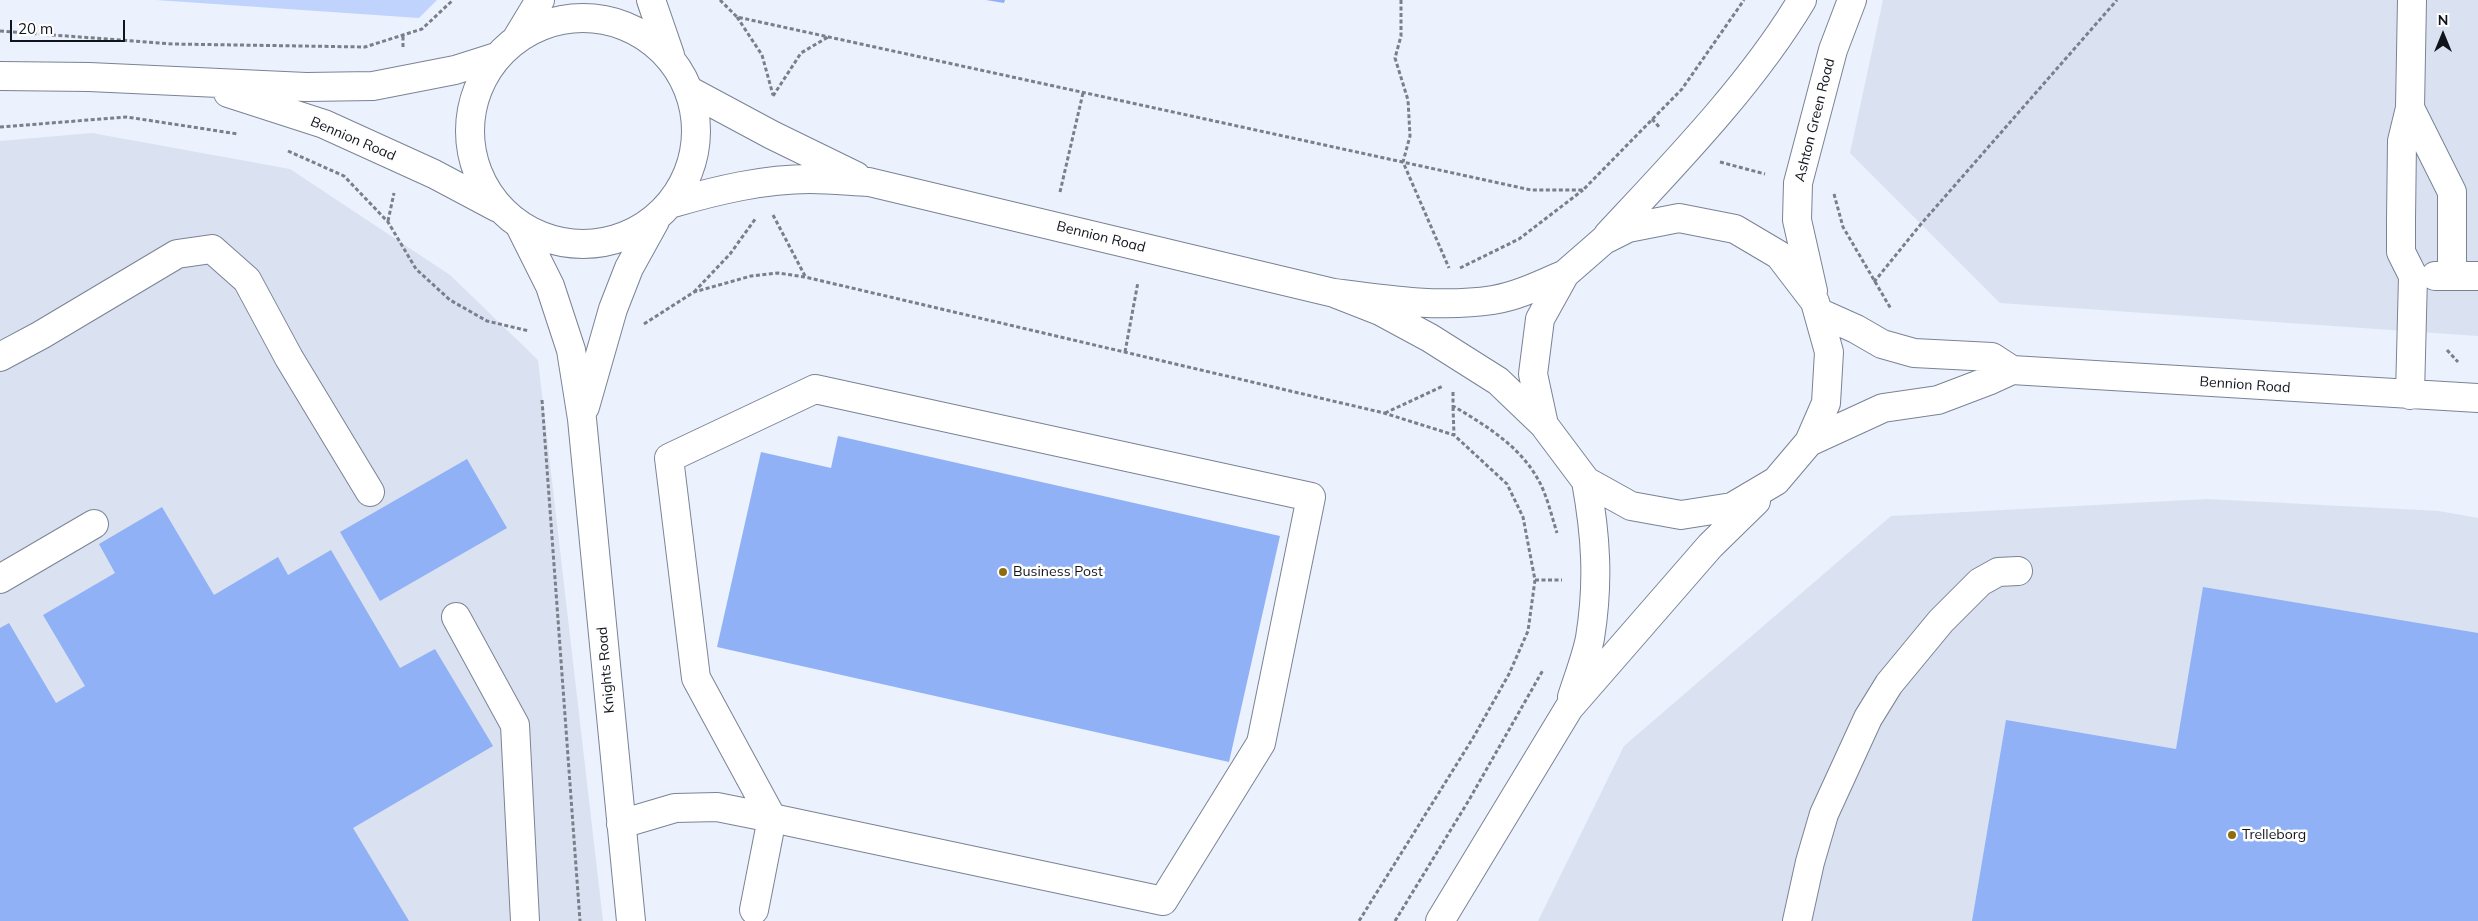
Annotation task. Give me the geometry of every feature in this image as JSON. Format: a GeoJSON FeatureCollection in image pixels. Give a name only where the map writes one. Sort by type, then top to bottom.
{"type":"FeatureCollection","features":[{"type":"Feature","properties":{"kind":"street"},"geometry":{"type":"LineString","coordinates":[[518,38],[540,0]]}},
{"type":"Feature","properties":{"kind":"street"},"geometry":{"type":"LineString","coordinates":[[582,418],[613,309],[629,268],[691,170],[698,127],[690,91],[670,57],[650,0]]}},
{"type":"Feature","properties":{"kind":"street"},"geometry":{"type":"LineString","coordinates":[[1544,425],[1533,374],[1540,320],[1565,274],[1604,240],[1673,165],[1755,68],[1802,0]]}},
{"type":"Feature","properties":{"kind":"street","name":"Ashton Green Road"},"geometry":{"type":"LineString","coordinates":[[1809,442],[1826,403],[1830,352],[1817,307],[1797,220],[1798,183],[1833,50],[1852,0]]}},
{"type":"Feature","properties":{"kind":"street"},"geometry":{"type":"LineString","coordinates":[[2410,395],[2413,276],[2401,252],[2402,140],[2410,108],[2412,0]]}},
{"type":"Feature","properties":{"kind":"street"},"geometry":{"type":"LineString","coordinates":[[496,57],[518,38],[556,20],[587,17],[612,21],[644,34],[670,57]]}},
{"type":"Feature","properties":{"kind":"street","name":"Bennion Road"},"geometry":{"type":"LineString","coordinates":[[0,76],[88,77],[306,88],[373,86],[455,70],[496,57]]}},
{"type":"Feature","properties":{"kind":"street","name":"Knights Road"},"geometry":{"type":"LineString","coordinates":[[496,57],[479,83],[468,126],[476,171],[509,216],[550,286],[571,350],[582,418],[631,921]]}},
{"type":"Feature","properties":{"kind":"street","name":"Bennion Road"},"geometry":{"type":"LineString","coordinates":[[201,83],[324,124],[434,174],[509,216],[536,236],[580,246],[622,240],[664,212],[725,188],[810,179],[869,182],[1334,293],[1396,302],[1448,304],[1494,300],[1534,288],[1565,274]]}},
{"type":"Feature","properties":{"kind":"street","name":"Bennion Road"},"geometry":{"type":"LineString","coordinates":[[690,91],[772,135],[869,182]]}},
{"type":"Feature","properties":{"kind":"street"},"geometry":{"type":"LineString","coordinates":[[2410,108],[2452,192],[2465,276],[2413,276]]}},
{"type":"Feature","properties":{"kind":"street"},"geometry":{"type":"LineString","coordinates":[[1604,240],[1628,228],[1679,218],[1735,229],[1779,255],[1817,307]]}},
{"type":"Feature","properties":{"kind":"street"},"geometry":{"type":"LineString","coordinates":[[0,357],[42,336],[178,254],[212,249],[247,280],[289,358],[370,492]]}},
{"type":"Feature","properties":{"kind":"street","name":"Bennion Road"},"geometry":{"type":"LineString","coordinates":[[1334,293],[1380,310],[1430,338],[1498,382],[1544,425],[1586,480]]}},
{"type":"Feature","properties":{"kind":"street","name":"Bennion Road"},"geometry":{"type":"LineString","coordinates":[[1817,307],[1882,344],[1914,353],[1992,357],[2012,370],[2478,398]]}},
{"type":"Feature","properties":{"kind":"street"},"geometry":{"type":"LineString","coordinates":[[1440,921],[1569,708],[1710,546],[1776,481],[1809,442],[1883,408],[1938,400],[1988,382],[2012,370]]}},
{"type":"Feature","properties":{"kind":"street"},"geometry":{"type":"LineString","coordinates":[[621,824],[675,808],[717,806],[772,818],[1163,900],[1261,743],[1311,497],[815,388],[669,458],[696,678],[772,818],[754,910]]}},
{"type":"Feature","properties":{"kind":"street"},"geometry":{"type":"LineString","coordinates":[[1586,480],[1630,506],[1681,515],[1732,507],[1776,481]]}},
{"type":"Feature","properties":{"kind":"street"},"geometry":{"type":"LineString","coordinates":[[1569,708],[1589,640],[1597,577],[1593,520],[1586,480]]}},
{"type":"Feature","properties":{"kind":"street"},"geometry":{"type":"LineString","coordinates":[[0,579],[94,524]]}},
{"type":"Feature","properties":{"kind":"street"},"geometry":{"type":"LineString","coordinates":[[1798,921],[1810,862],[1824,814],[1864,726],[1888,684],[1941,620],[1980,582],[1998,572],[2018,571]]}},
{"type":"Feature","properties":{"kind":"street"},"geometry":{"type":"LineString","coordinates":[[456,617],[515,725],[525,921]]}},
{"type":"Feature","properties":{"kind":"path"},"geometry":{"type":"LineString","coordinates":[[0,31],[173,44],[365,47],[422,29],[453,0]]}},
{"type":"Feature","properties":{"kind":"path"},"geometry":{"type":"LineString","coordinates":[[720,0],[737,17],[762,56],[773,95]]}},
{"type":"Feature","properties":{"kind":"path"},"geometry":{"type":"LineString","coordinates":[[1401,0],[1400,36],[1395,58],[1408,100],[1410,136],[1403,162]]}},
{"type":"Feature","properties":{"kind":"path"},"geometry":{"type":"LineString","coordinates":[[1459,268],[1519,239],[1583,190],[1682,89],[1744,0]]}},
{"type":"Feature","properties":{"kind":"path"},"geometry":{"type":"LineString","coordinates":[[1874,282],[1921,224],[2117,0]]}},
{"type":"Feature","properties":{"kind":"path"},"geometry":{"type":"LineString","coordinates":[[737,17],[1532,190],[1583,190]]}},
{"type":"Feature","properties":{"kind":"path"},"geometry":{"type":"LineString","coordinates":[[1052,226],[1083,93]]}},
{"type":"Feature","properties":{"kind":"path"},"geometry":{"type":"LineString","coordinates":[[0,127],[127,117],[242,135]]}},
{"type":"Feature","properties":{"kind":"path"},"geometry":{"type":"LineString","coordinates":[[286,150],[344,176],[388,222],[416,269],[450,300],[487,321],[537,333]]}},
{"type":"Feature","properties":{"kind":"path"},"geometry":{"type":"LineString","coordinates":[[694,292],[730,254],[762,210]]}},
{"type":"Feature","properties":{"kind":"path"},"geometry":{"type":"LineString","coordinates":[[1125,352],[1145,248]]}},
{"type":"Feature","properties":{"kind":"path"},"geometry":{"type":"LineString","coordinates":[[1384,414],[1444,386]]}},
{"type":"Feature","properties":{"kind":"path"},"geometry":{"type":"LineString","coordinates":[[1453,390],[1454,434]]}},
{"type":"Feature","properties":{"kind":"path"},"geometry":{"type":"LineString","coordinates":[[542,393],[580,921]]}},
{"type":"Feature","properties":{"kind":"path"},"geometry":{"type":"LineString","coordinates":[[1453,406],[1495,431],[1522,460],[1540,484],[1560,540]]}},
{"type":"Feature","properties":{"kind":"path"},"geometry":{"type":"LineString","coordinates":[[1564,572],[1565,587]]}},
{"type":"Feature","properties":{"kind":"path"},"geometry":{"type":"LineString","coordinates":[[1395,921],[1469,800],[1546,662]]}},
{"type":"Feature","properties":{"kind":"shaded area"},"geometry":{"type":"Polygon","coordinates":[[[156,0],[437,0],[419,18],[156,0]]]}},
{"type":"Feature","properties":{"kind":"shaded area"},"geometry":{"type":"Polygon","coordinates":[[[1883,0],[2478,0],[2478,336],[2000,303],[1850,153],[1883,0]]]}},
{"type":"Feature","properties":{"kind":"shaded area"},"geometry":{"type":"Polygon","coordinates":[[[92,133],[290,169],[450,275],[538,360],[603,921],[0,921],[0,141],[92,133]]]}},
{"type":"Feature","properties":{"kind":"shaded area"},"geometry":{"type":"Polygon","coordinates":[[[2207,499],[2439,511],[2478,518],[2478,921],[1538,921],[1624,746],[1891,516],[2207,499]]]}},
{"type":"Feature","properties":{"kind":"building"},"geometry":{"type":"Polygon","coordinates":[[[986,0],[1005,0],[1004,3],[986,0]]]}},
{"type":"Feature","properties":{"kind":"building","name":"Business Post"},"geometry":{"type":"Polygon","coordinates":[[[838,436],[1280,536],[1229,762],[717,647],[761,452],[831,468],[838,436]]]}},
{"type":"Feature","properties":{"kind":"building"},"geometry":{"type":"Polygon","coordinates":[[[467,459],[507,528],[380,601],[340,532],[467,459]]]}},
{"type":"Feature","properties":{"kind":"building"},"geometry":{"type":"Polygon","coordinates":[[[162,507],[214,595],[278,557],[288,575],[331,550],[400,668],[435,649],[493,746],[353,828],[409,921],[0,921],[0,628],[9,623],[56,703],[85,686],[43,615],[115,573],[99,544],[162,507]]]}},
{"type":"Feature","properties":{"kind":"building","name":"Trelleborg"},"geometry":{"type":"Polygon","coordinates":[[[2203,587],[2478,633],[2478,921],[1972,921],[2006,720],[2176,749],[2203,587]]]}},
{"type":"Feature","properties":{"kind":"place","name":"Business Post"},"geometry":{"type":"Point","coordinates":[1003,572]}},
{"type":"Feature","properties":{"kind":"place","name":"Trelleborg"},"geometry":{"type":"Point","coordinates":[2232,835]}}]}
